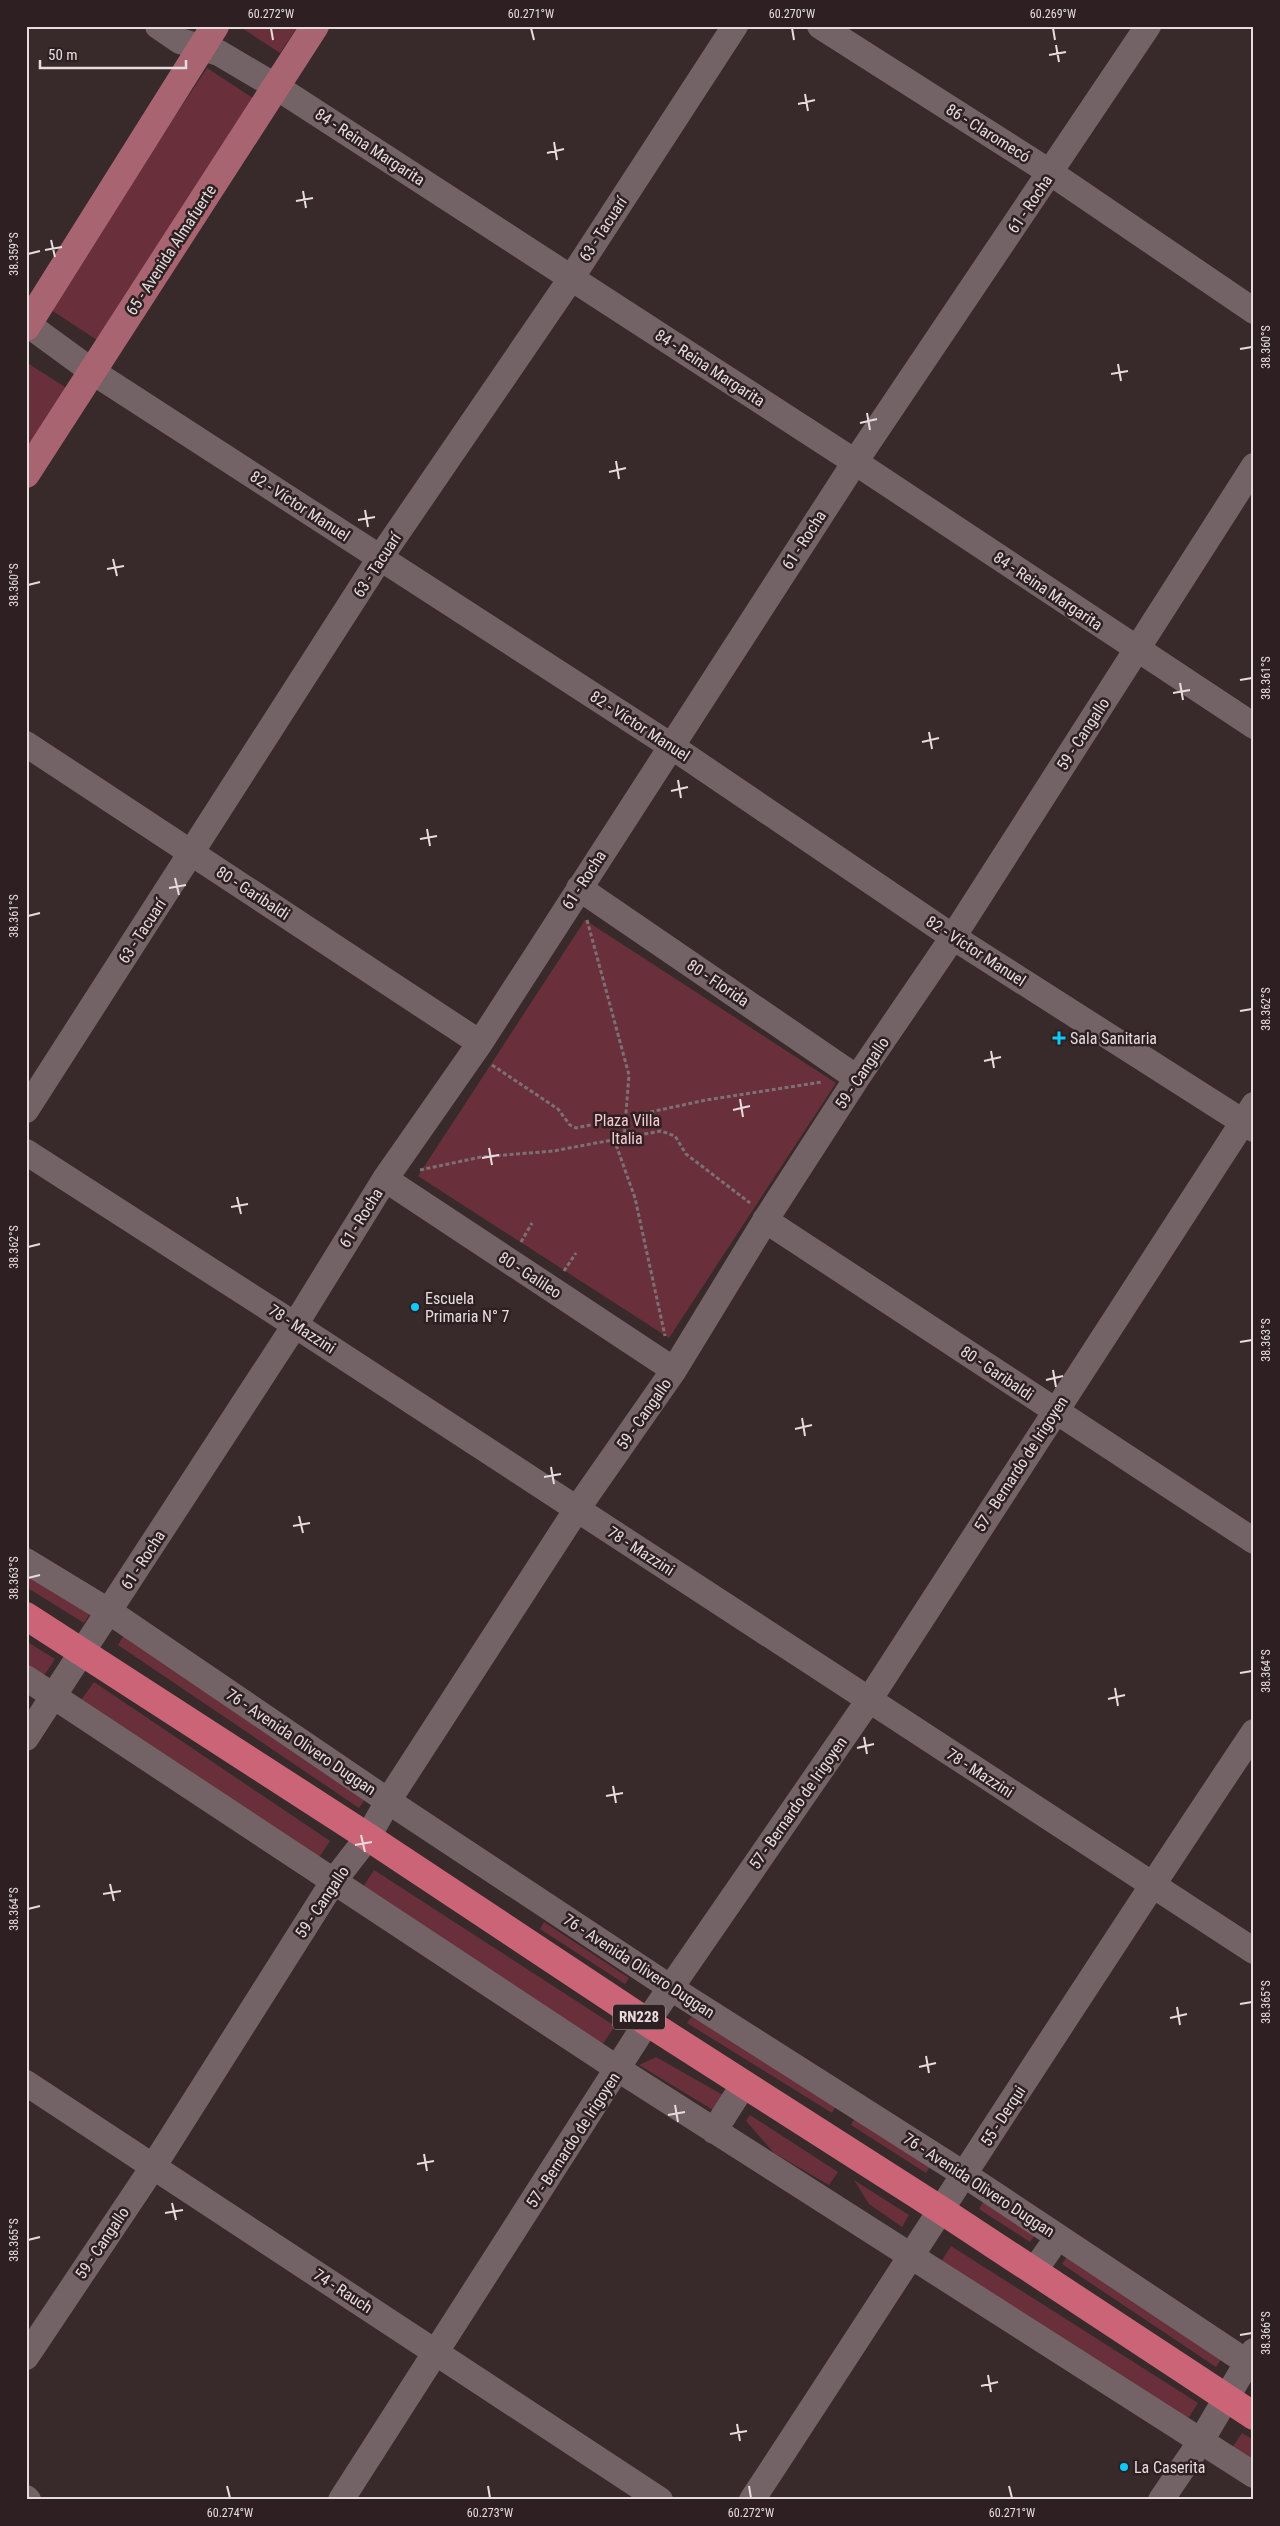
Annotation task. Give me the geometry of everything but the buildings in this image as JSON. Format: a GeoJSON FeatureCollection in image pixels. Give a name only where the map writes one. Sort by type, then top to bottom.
{"type":"FeatureCollection","features":[{"type":"Feature","properties":{"kind":"highway","name":"RN228"},"geometry":{"type":"LineString","coordinates":[[26,1616],[82,1654],[368,1837],[647,2022],[941,2210],[1254,2416]]}},
{"type":"Feature","properties":{"kind":"main road"},"geometry":{"type":"LineString","coordinates":[[27,324],[215,26]]}},
{"type":"Feature","properties":{"kind":"main road","name":"65 - Avenida Almafuerte"},"geometry":{"type":"LineString","coordinates":[[26,474],[315,26]]}},
{"type":"Feature","properties":{"kind":"street","name":"84 - Reina Margarita"},"geometry":{"type":"LineString","coordinates":[[158,26],[180,41],[200,49],[219,53],[276,86],[855,462],[1254,726]]}},
{"type":"Feature","properties":{"kind":"street","name":"63 - Tacuarí"},"geometry":{"type":"LineString","coordinates":[[26,1110],[380,558],[572,277],[735,26]]}},
{"type":"Feature","properties":{"kind":"street","name":"86 - Claromecó"},"geometry":{"type":"LineString","coordinates":[[820,26],[1051,173],[1254,311]]}},
{"type":"Feature","properties":{"kind":"street","name":"61 - Rocha"},"geometry":{"type":"LineString","coordinates":[[26,1738],[110,1612],[295,1325],[385,1179],[476,1047],[855,462],[1148,26]]}},
{"type":"Feature","properties":{"kind":"street","name":"82 - Víctor Manuel"},"geometry":{"type":"LineString","coordinates":[[27,324],[93,372],[671,746],[953,937],[1250,1118]]}},
{"type":"Feature","properties":{"kind":"street","name":"59 - Cangallo"},"geometry":{"type":"LineString","coordinates":[[26,2357],[153,2167],[333,1882],[368,1837],[388,1801],[576,1509],[674,1370],[766,1218],[856,1077],[953,937],[1254,466]]}},
{"type":"Feature","properties":{"kind":"street","name":"80 - Garibaldi"},"geometry":{"type":"LineString","coordinates":[[26,744],[192,853],[476,1047]]}},
{"type":"Feature","properties":{"kind":"street","name":"80 - Florida"},"geometry":{"type":"LineString","coordinates":[[579,888],[856,1077]]}},
{"type":"Feature","properties":{"kind":"street","name":"57 - Bernardo de Irigoyen"},"geometry":{"type":"LineString","coordinates":[[341,2500],[437,2353],[647,2022],[869,1700],[1055,1412],[1250,1118]]}},
{"type":"Feature","properties":{"kind":"street","name":"78 - Mazzini"},"geometry":{"type":"LineString","coordinates":[[26,1152],[295,1325],[1151,1886],[1254,1951]]}},
{"type":"Feature","properties":{"kind":"street","name":"80 - Galileo"},"geometry":{"type":"LineString","coordinates":[[385,1179],[674,1370]]}},
{"type":"Feature","properties":{"kind":"street","name":"80 - Garibaldi"},"geometry":{"type":"LineString","coordinates":[[766,1218],[1055,1412],[1254,1541]]}},
{"type":"Feature","properties":{"kind":"street","name":"76 - Avenida Olivero Duggan"},"geometry":{"type":"LineString","coordinates":[[26,1561],[110,1612],[388,1801],[671,1988],[1251,2360]]}},
{"type":"Feature","properties":{"kind":"street"},"geometry":{"type":"LineString","coordinates":[[26,1678],[618,2069],[911,2258],[1254,2475]]}},
{"type":"Feature","properties":{"kind":"street","name":"55 - Derqui"},"geometry":{"type":"LineString","coordinates":[[752,2500],[965,2175],[1151,1886],[1254,1732]]}},
{"type":"Feature","properties":{"kind":"street","name":"74 - Rauch"},"geometry":{"type":"LineString","coordinates":[[26,2083],[660,2500]]}},
{"type":"Feature","properties":{"kind":"street"},"geometry":{"type":"LineString","coordinates":[[714,2131],[744,2084]]}},
{"type":"Feature","properties":{"kind":"street"},"geometry":{"type":"LineString","coordinates":[[1034,2271],[1058,2237]]}},
{"type":"Feature","properties":{"kind":"street"},"geometry":{"type":"LineString","coordinates":[[1162,2500],[1251,2360]]}},
{"type":"Feature","properties":{"kind":"path"},"geometry":{"type":"LineString","coordinates":[[579,888],[629,1075],[624,1138]]}},
{"type":"Feature","properties":{"kind":"path"},"geometry":{"type":"LineString","coordinates":[[476,1047],[558,1109],[570,1125],[576,1128],[706,1100],[856,1077]]}},
{"type":"Feature","properties":{"kind":"path"},"geometry":{"type":"LineString","coordinates":[[385,1179],[481,1157],[553,1151],[662,1131],[670,1133],[686,1154],[766,1218]]}},
{"type":"Feature","properties":{"kind":"path"},"geometry":{"type":"LineString","coordinates":[[614,1139],[636,1198],[662,1327],[674,1370]]}},
{"type":"Feature","properties":{"kind":"green space"},"geometry":{"type":"Polygon","coordinates":[[[239,26],[298,26],[280,53],[239,26]]]}},
{"type":"Feature","properties":{"kind":"green space"},"geometry":{"type":"Polygon","coordinates":[[[207,68],[256,100],[97,340],[48,308],[207,68]]]}},
{"type":"Feature","properties":{"kind":"green space"},"geometry":{"type":"Polygon","coordinates":[[[26,362],[68,389],[26,452],[26,362]]]}},
{"type":"Feature","properties":{"kind":"green space","name":"Plaza Villa Italia"},"geometry":{"type":"Polygon","coordinates":[[[585,920],[836,1083],[669,1338],[418,1176],[585,920]]]}},
{"type":"Feature","properties":{"kind":"green space"},"geometry":{"type":"Polygon","coordinates":[[[26,1571],[91,1612],[84,1623],[26,1587],[26,1571]]]}},
{"type":"Feature","properties":{"kind":"green space"},"geometry":{"type":"Polygon","coordinates":[[[124,1635],[366,1798],[359,1808],[118,1645],[124,1635]]]}},
{"type":"Feature","properties":{"kind":"green space"},"geometry":{"type":"Polygon","coordinates":[[[26,1641],[55,1659],[43,1677],[26,1666],[26,1641]]]}},
{"type":"Feature","properties":{"kind":"green space"},"geometry":{"type":"Polygon","coordinates":[[[94,1682],[330,1841],[318,1859],[81,1700],[94,1682]]]}},
{"type":"Feature","properties":{"kind":"green space"},"geometry":{"type":"Polygon","coordinates":[[[374,1870],[615,2026],[602,2045],[361,1890],[374,1870]]]}},
{"type":"Feature","properties":{"kind":"green space"},"geometry":{"type":"Polygon","coordinates":[[[544,1922],[629,1978],[625,1984],[540,1929],[544,1922]]]}},
{"type":"Feature","properties":{"kind":"green space"},"geometry":{"type":"Polygon","coordinates":[[[694,2013],[838,2102],[832,2113],[687,2023],[694,2013]]]}},
{"type":"Feature","properties":{"kind":"green space"},"geometry":{"type":"Polygon","coordinates":[[[656,2057],[723,2095],[713,2110],[639,2065],[656,2057]]]}},
{"type":"Feature","properties":{"kind":"green space"},"geometry":{"type":"Polygon","coordinates":[[[750,2115],[838,2172],[829,2185],[774,2153],[746,2121],[750,2115]]]}},
{"type":"Feature","properties":{"kind":"green space"},"geometry":{"type":"Polygon","coordinates":[[[856,2116],[931,2165],[926,2173],[851,2125],[856,2116]]]}},
{"type":"Feature","properties":{"kind":"green space"},"geometry":{"type":"Polygon","coordinates":[[[854,2180],[909,2215],[902,2227],[869,2204],[854,2180]]]}},
{"type":"Feature","properties":{"kind":"green space"},"geometry":{"type":"Polygon","coordinates":[[[985,2199],[1037,2232],[1030,2242],[979,2209],[985,2199]]]}},
{"type":"Feature","properties":{"kind":"green space"},"geometry":{"type":"Polygon","coordinates":[[[951,2246],[1198,2403],[1186,2422],[939,2265],[951,2246]]]}},
{"type":"Feature","properties":{"kind":"green space"},"geometry":{"type":"Polygon","coordinates":[[[1068,2255],[1222,2358],[1216,2367],[1062,2264],[1068,2255]]]}},
{"type":"Feature","properties":{"kind":"green space"},"geometry":{"type":"Polygon","coordinates":[[[1242,2433],[1254,2440],[1254,2463],[1232,2448],[1242,2433]]]}},
{"type":"Feature","properties":{"kind":"place","name":"Sala Sanitaria"},"geometry":{"type":"Point","coordinates":[1059,1038]}},
{"type":"Feature","properties":{"kind":"place","name":"Escuela Primaria N° 7"},"geometry":{"type":"Point","coordinates":[415,1307]}},
{"type":"Feature","properties":{"kind":"place","name":"La Caserita"},"geometry":{"type":"Point","coordinates":[1124,2467]}}]}
